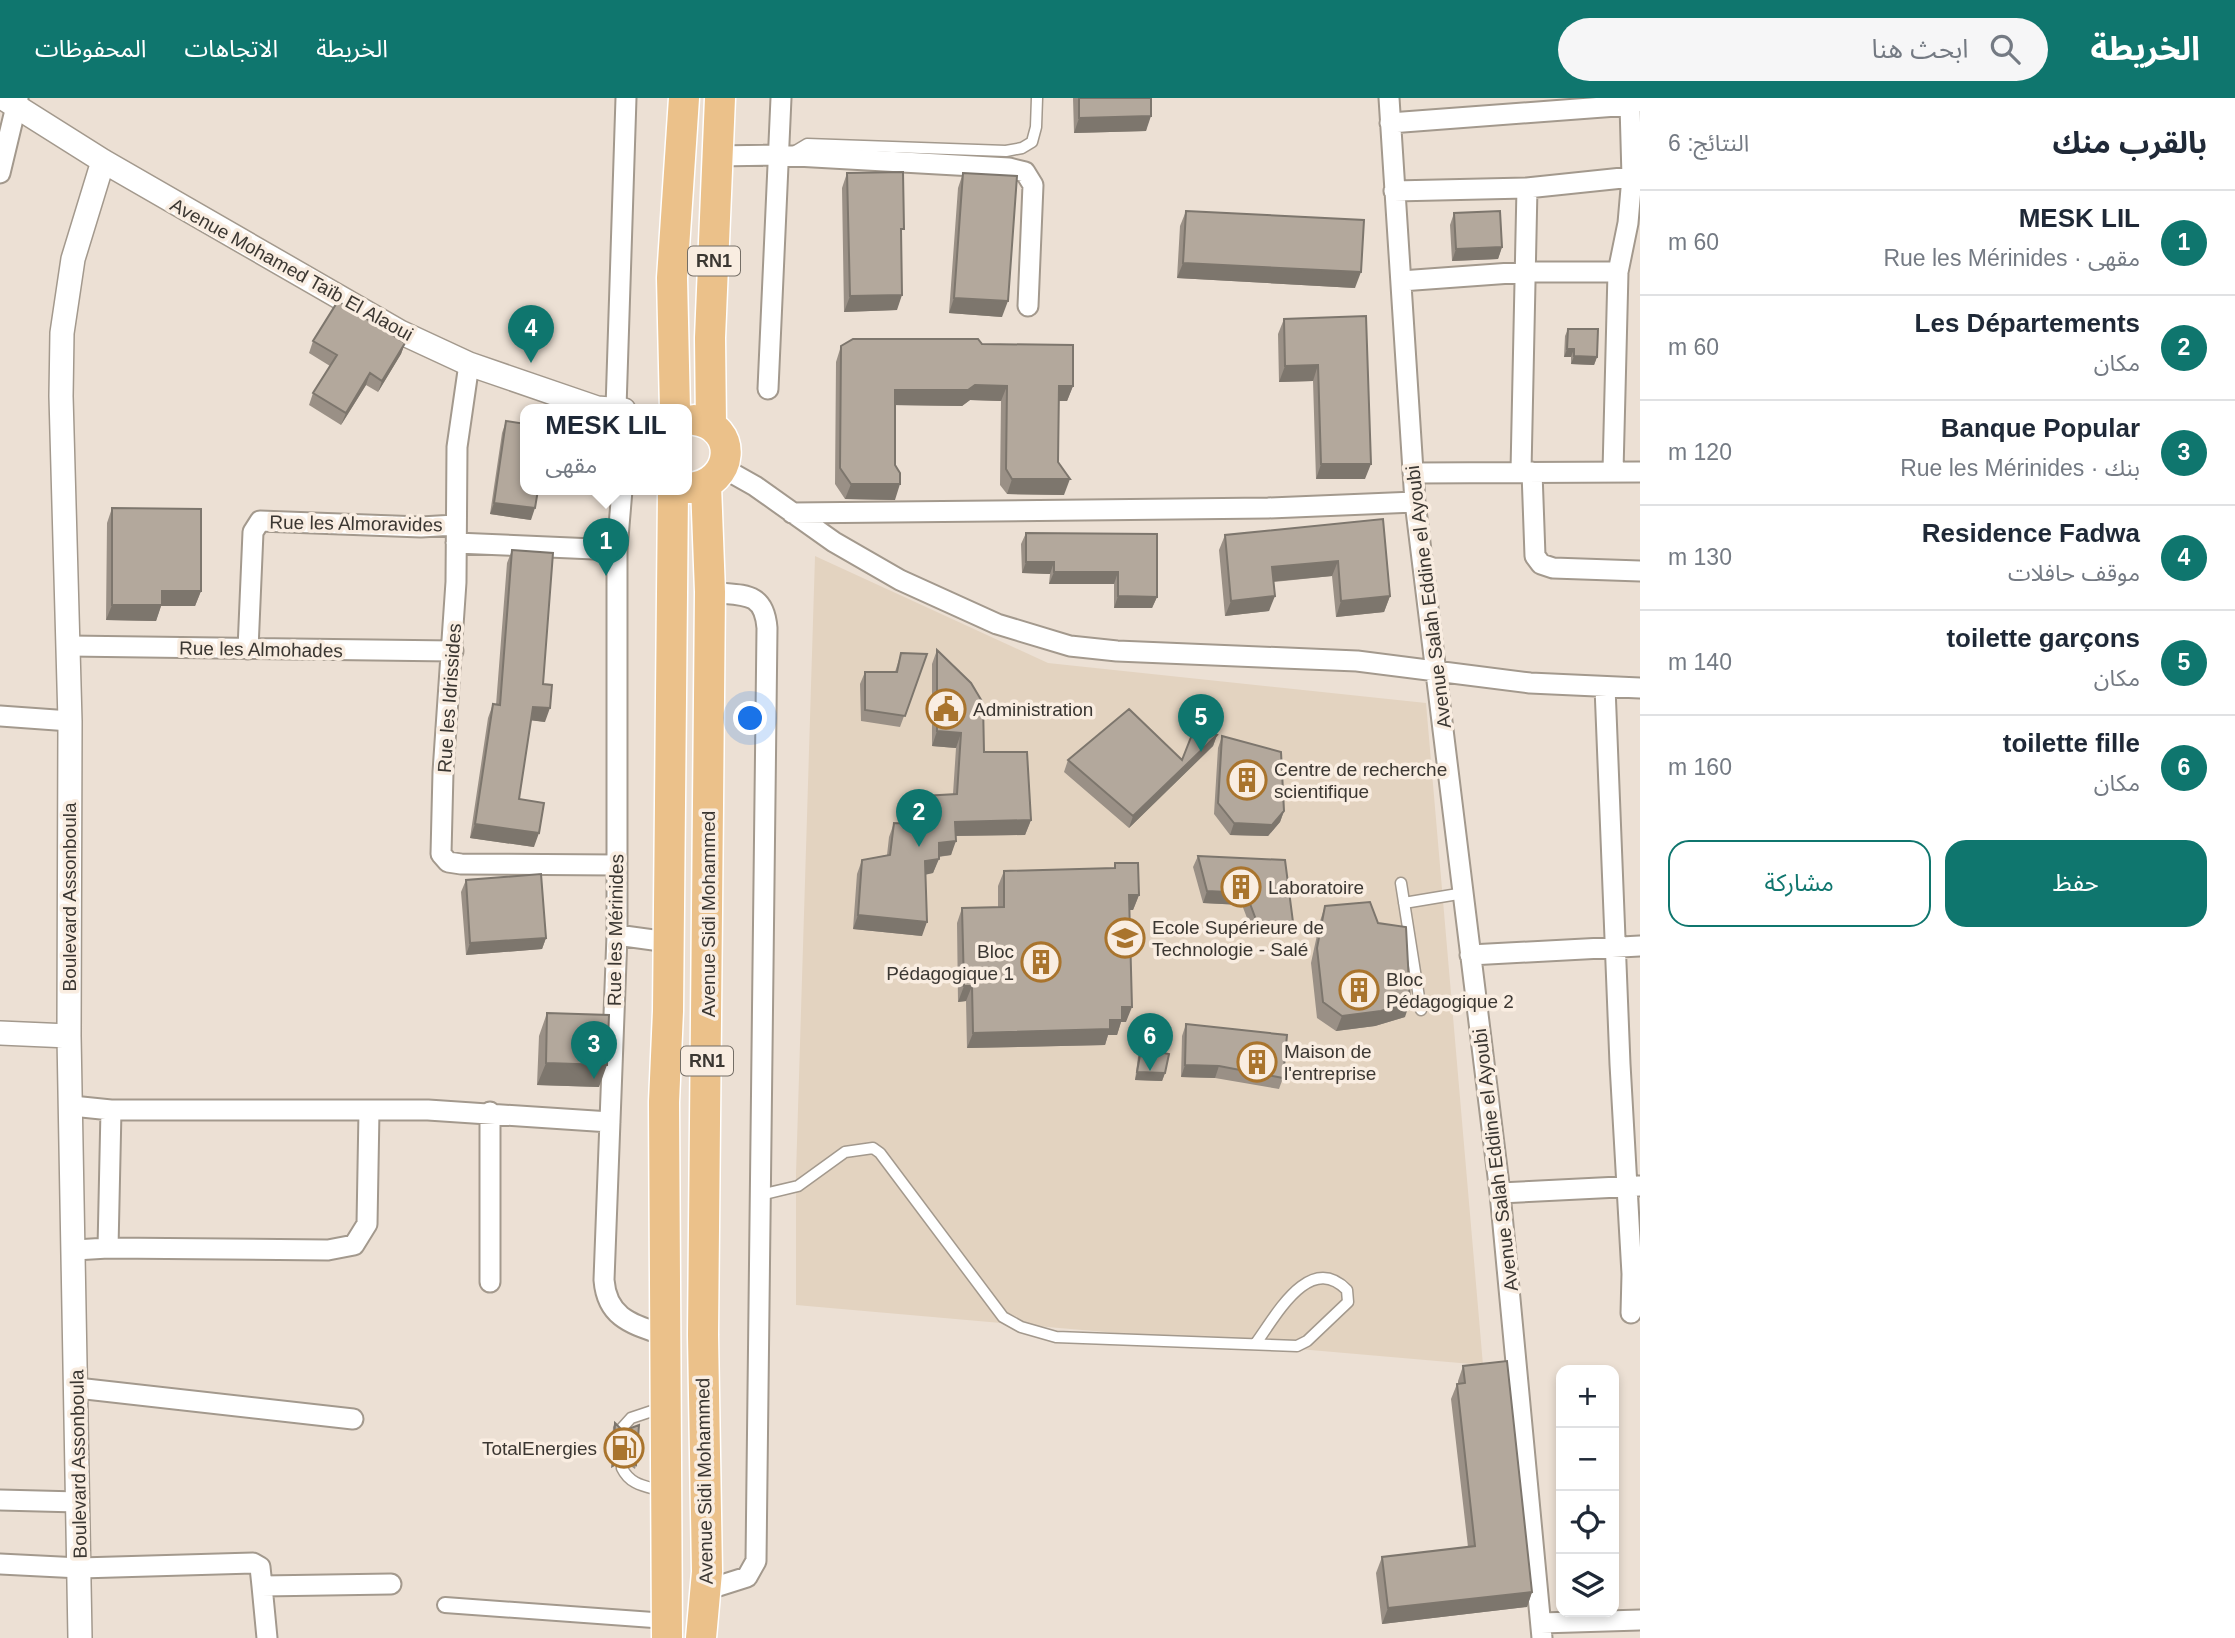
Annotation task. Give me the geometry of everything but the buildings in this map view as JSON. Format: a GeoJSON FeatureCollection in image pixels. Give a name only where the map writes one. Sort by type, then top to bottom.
{"type":"FeatureCollection","features":[{"type":"Feature","properties":{"kind":"main road","name":"RN1"},"geometry":{"type":"LineString","coordinates":[[675,404],[672,278],[684,98]]}},
{"type":"Feature","properties":{"kind":"main road","name":"RN1"},"geometry":{"type":"LineString","coordinates":[[705,480],[725,444],[699,422],[720,98]]}},
{"type":"Feature","properties":{"kind":"main road","name":"Avenue Sidi Mohammed"},"geometry":{"type":"LineString","coordinates":[[701,1638],[705,1590],[706,1500],[704,1404],[710,592],[705,480]]}},
{"type":"Feature","properties":{"kind":"main road","name":"Avenue Sidi Mohammed"},"geometry":{"type":"LineString","coordinates":[[667,1629],[664,1102],[673,495]]}},
{"type":"Feature","properties":{"kind":"main road"},"geometry":{"type":"LineString","coordinates":[[665,1407],[704,1404]]}},
{"type":"Feature","properties":{"kind":"main road"},"geometry":{"type":"LineString","coordinates":[[666,1497],[706,1500]]}},
{"type":"Feature","properties":{"kind":"street"},"geometry":{"type":"LineString","coordinates":[[609,404],[626,98]]}},
{"type":"Feature","properties":{"kind":"street"},"geometry":{"type":"LineString","coordinates":[[768,389],[784,155],[781,98]]}},
{"type":"Feature","properties":{"kind":"street","name":"Avenue Salah Eddine el Ayoubi"},"geometry":{"type":"LineString","coordinates":[[1389,98],[1415,502],[1500,1193],[1542,1630]]}},
{"type":"Feature","properties":{"kind":"street"},"geometry":{"type":"LineString","coordinates":[[0,173],[13,101]]}},
{"type":"Feature","properties":{"kind":"street","name":"Avenue Mohamed Taïb El Alaoui"},"geometry":{"type":"LineString","coordinates":[[13,101],[103,161],[314,285],[400,332],[469,364],[593,404]]}},
{"type":"Feature","properties":{"kind":"street"},"geometry":{"type":"LineString","coordinates":[[1390,124],[1635,103],[1632,177],[1618,272],[1613,471]]}},
{"type":"Feature","properties":{"kind":"street"},"geometry":{"type":"LineString","coordinates":[[716,156],[784,155],[1009,168],[1025,172],[1033,185],[1028,306]]}},
{"type":"Feature","properties":{"kind":"street","name":"Boulevard Assonboula"},"geometry":{"type":"LineString","coordinates":[[80,1638],[69,1036],[69,646],[61,396],[62,333],[73,260],[103,161]]}},
{"type":"Feature","properties":{"kind":"street"},"geometry":{"type":"LineString","coordinates":[[1394,191],[1527,188],[1632,177]]}},
{"type":"Feature","properties":{"kind":"street"},"geometry":{"type":"LineString","coordinates":[[1527,188],[1527,471],[1535,556],[1541,564],[1581,570],[1640,571]]}},
{"type":"Feature","properties":{"kind":"street"},"geometry":{"type":"LineString","coordinates":[[1401,281],[1525,272],[1618,272]]}},
{"type":"Feature","properties":{"kind":"street","name":"Rue les Idrissides"},"geometry":{"type":"LineString","coordinates":[[469,364],[457,447],[453,651],[440,823],[443,858],[461,864],[616,865]]}},
{"type":"Feature","properties":{"kind":"street"},"geometry":{"type":"LineString","coordinates":[[1413,473],[1640,471]]}},
{"type":"Feature","properties":{"kind":"street"},"geometry":{"type":"LineString","coordinates":[[705,480],[792,513],[834,542],[900,580],[997,624],[1070,646],[1117,652],[1357,661],[1530,683],[1640,688]]}},
{"type":"Feature","properties":{"kind":"street","name":"Rue les Mérinides"},"geometry":{"type":"LineString","coordinates":[[622,495],[617,550],[617,935],[604,1280],[606,1301],[621,1315],[637,1325],[664,1335]]}},
{"type":"Feature","properties":{"kind":"street"},"geometry":{"type":"LineString","coordinates":[[792,513],[1258,508],[1415,502]]}},
{"type":"Feature","properties":{"kind":"street","name":"Rue les Almoravides"},"geometry":{"type":"LineString","coordinates":[[248,649],[253,532],[260,521],[421,527],[456,534],[617,550]]}},
{"type":"Feature","properties":{"kind":"street"},"geometry":{"type":"LineString","coordinates":[[705,1590],[747,1577],[756,1562],[766,619],[765,609],[750,597],[710,592]]}},
{"type":"Feature","properties":{"kind":"street","name":"Rue les Almohades"},"geometry":{"type":"LineString","coordinates":[[69,646],[453,651]]}},
{"type":"Feature","properties":{"kind":"street"},"geometry":{"type":"LineString","coordinates":[[1605,687],[1618,947],[1620,1063],[1634,1186],[1636,1274],[1631,1313]]}},
{"type":"Feature","properties":{"kind":"street"},"geometry":{"type":"LineString","coordinates":[[0,716],[70,721]]}},
{"type":"Feature","properties":{"kind":"street"},"geometry":{"type":"LineString","coordinates":[[617,935],[668,942]]}},
{"type":"Feature","properties":{"kind":"street"},"geometry":{"type":"LineString","coordinates":[[1470,955],[1640,946]]}},
{"type":"Feature","properties":{"kind":"street"},"geometry":{"type":"LineString","coordinates":[[0,1033],[69,1036]]}},
{"type":"Feature","properties":{"kind":"street"},"geometry":{"type":"LineString","coordinates":[[72,1106],[111,1110],[490,1112],[610,1122]]}},
{"type":"Feature","properties":{"kind":"street"},"geometry":{"type":"LineString","coordinates":[[108,1248],[111,1110]]}},
{"type":"Feature","properties":{"kind":"street"},"geometry":{"type":"LineString","coordinates":[[75,1250],[328,1250],[354,1245],[367,1224],[369,1111]]}},
{"type":"Feature","properties":{"kind":"street"},"geometry":{"type":"LineString","coordinates":[[490,1112],[490,1282]]}},
{"type":"Feature","properties":{"kind":"street"},"geometry":{"type":"LineString","coordinates":[[1500,1193],[1634,1186]]}},
{"type":"Feature","properties":{"kind":"street"},"geometry":{"type":"LineString","coordinates":[[77,1388],[353,1419]]}},
{"type":"Feature","properties":{"kind":"street"},"geometry":{"type":"LineString","coordinates":[[0,1500],[78,1502]]}},
{"type":"Feature","properties":{"kind":"street"},"geometry":{"type":"LineString","coordinates":[[0,1564],[80,1568],[256,1564],[261,1569],[267,1638]]}},
{"type":"Feature","properties":{"kind":"street"},"geometry":{"type":"LineString","coordinates":[[262,1586],[391,1584]]}},
{"type":"Feature","properties":{"kind":"street"},"geometry":{"type":"LineString","coordinates":[[445,1605],[667,1629]]}},
{"type":"Feature","properties":{"kind":"street"},"geometry":{"type":"LineString","coordinates":[[1542,1630],[1640,1620]]}},
{"type":"Feature","properties":{"kind":"lane"},"geometry":{"type":"LineString","coordinates":[[784,155],[807,144],[1006,151],[1022,148],[1032,142],[1037,127],[1037,98]]}},
{"type":"Feature","properties":{"kind":"lane"},"geometry":{"type":"LineString","coordinates":[[1401,883],[1422,1010]]}},
{"type":"Feature","properties":{"kind":"lane"},"geometry":{"type":"LineString","coordinates":[[1404,903],[1464,893]]}},
{"type":"Feature","properties":{"kind":"lane"},"geometry":{"type":"LineString","coordinates":[[760,1195],[798,1186],[845,1152],[873,1148],[880,1153],[995,1309],[1021,1327],[1056,1336],[1256,1343],[1287,1347],[1307,1341],[1348,1302],[1347,1290],[1334,1278],[1326,1277],[1303,1285],[1256,1343]]}},
{"type":"Feature","properties":{"kind":"lane"},"geometry":{"type":"LineString","coordinates":[[622,1428],[631,1418],[665,1407]]}},
{"type":"Feature","properties":{"kind":"lane"},"geometry":{"type":"LineString","coordinates":[[622,1468],[626,1477],[635,1484],[666,1497]]}},
{"type":"Feature","properties":{"kind":"shaded area","name":"Ecole Supérieure de Technologie - Salé"},"geometry":{"type":"Polygon","coordinates":[[[815,556],[1048,663],[1426,703],[1483,1365],[796,1305],[796,1174],[815,556]]]}},
{"type":"Feature","properties":{"kind":"place","name":"Residence Fadwa"},"geometry":{"type":"Point","coordinates":[531,363]}},
{"type":"Feature","properties":{"kind":"place","name":"MESK LIL"},"geometry":{"type":"Point","coordinates":[606,576]}},
{"type":"Feature","properties":{"kind":"place","name":"Administration"},"geometry":{"type":"Point","coordinates":[946,709]}},
{"type":"Feature","properties":{"kind":"place","name":"toilette garçons"},"geometry":{"type":"Point","coordinates":[1201,752]}},
{"type":"Feature","properties":{"kind":"place","name":"Centre de recherche scientifique"},"geometry":{"type":"Point","coordinates":[1247,780]}},
{"type":"Feature","properties":{"kind":"place","name":"Les Départements"},"geometry":{"type":"Point","coordinates":[919,847]}},
{"type":"Feature","properties":{"kind":"place","name":"Laboratoire"},"geometry":{"type":"Point","coordinates":[1241,887]}},
{"type":"Feature","properties":{"kind":"place","name":"Ecole Supérieure de Technologie - Salé"},"geometry":{"type":"Point","coordinates":[1125,938]}},
{"type":"Feature","properties":{"kind":"place","name":"Bloc Pédagogique 1"},"geometry":{"type":"Point","coordinates":[1041,962]}},
{"type":"Feature","properties":{"kind":"place","name":"Bloc Pédagogique 2"},"geometry":{"type":"Point","coordinates":[1359,990]}},
{"type":"Feature","properties":{"kind":"place","name":"Maison de l'entreprise"},"geometry":{"type":"Point","coordinates":[1257,1062]}},
{"type":"Feature","properties":{"kind":"place","name":"toilette fille"},"geometry":{"type":"Point","coordinates":[1150,1071]}},
{"type":"Feature","properties":{"kind":"place","name":"Banque Popular"},"geometry":{"type":"Point","coordinates":[594,1079]}},
{"type":"Feature","properties":{"kind":"place","name":"TotalEnergies"},"geometry":{"type":"Point","coordinates":[624,1448]}}]}
